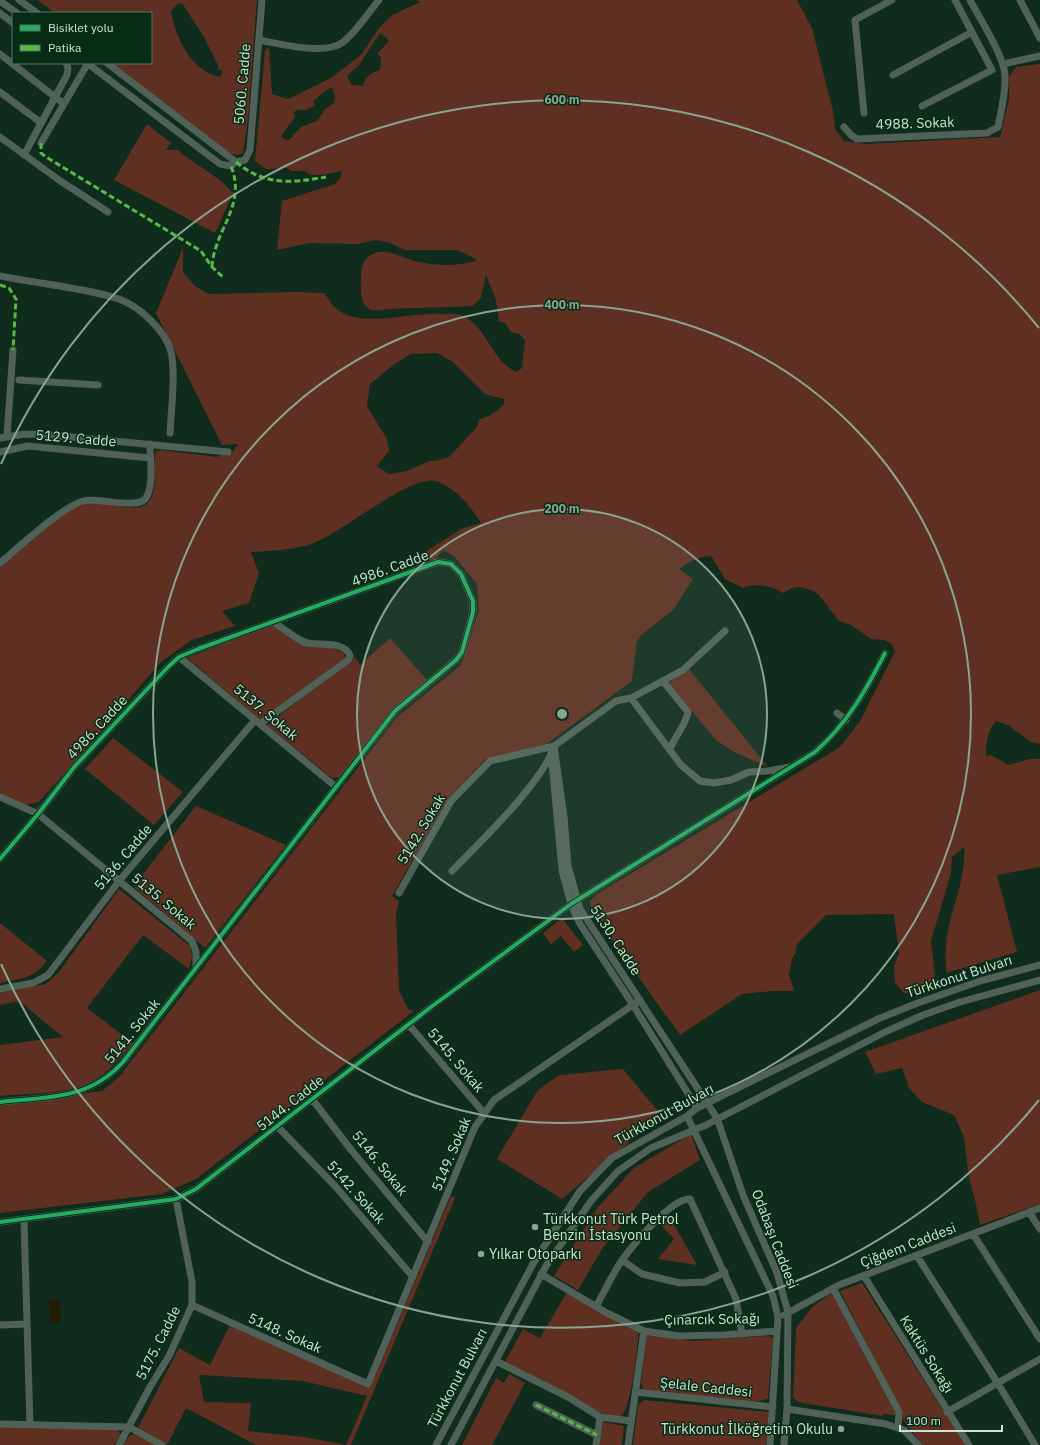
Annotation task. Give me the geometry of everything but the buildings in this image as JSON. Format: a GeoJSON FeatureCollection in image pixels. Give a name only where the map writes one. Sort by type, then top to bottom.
{"type":"FeatureCollection","features":[{"type":"Feature","properties":{"kind":"street"},"geometry":{"type":"LineString","coordinates":[[19,0],[36,12]]}},
{"type":"Feature","properties":{"kind":"street","name":"5060. Cadde"},"geometry":{"type":"LineString","coordinates":[[236,162],[245,160],[250,150],[262,0]]}},
{"type":"Feature","properties":{"kind":"street"},"geometry":{"type":"LineString","coordinates":[[259,40],[320,49],[336,46],[348,38],[379,0]]}},
{"type":"Feature","properties":{"kind":"street"},"geometry":{"type":"LineString","coordinates":[[864,113],[855,20],[892,0]]}},
{"type":"Feature","properties":{"kind":"street"},"geometry":{"type":"LineString","coordinates":[[922,106],[992,70],[957,3],[970,0],[1003,64],[1040,56]]}},
{"type":"Feature","properties":{"kind":"street"},"geometry":{"type":"LineString","coordinates":[[1020,0],[1040,38]]}},
{"type":"Feature","properties":{"kind":"street"},"geometry":{"type":"LineString","coordinates":[[0,1],[16,12]]}},
{"type":"Feature","properties":{"kind":"street"},"geometry":{"type":"LineString","coordinates":[[0,13],[12,22]]}},
{"type":"Feature","properties":{"kind":"street"},"geometry":{"type":"LineString","coordinates":[[893,75],[972,32]]}},
{"type":"Feature","properties":{"kind":"street"},"geometry":{"type":"LineString","coordinates":[[0,54],[12,63]]}},
{"type":"Feature","properties":{"kind":"street"},"geometry":{"type":"LineString","coordinates":[[13,64],[64,104]]}},
{"type":"Feature","properties":{"kind":"street"},"geometry":{"type":"LineString","coordinates":[[24,155],[40,122],[68,73],[66,64]]}},
{"type":"Feature","properties":{"kind":"street"},"geometry":{"type":"LineString","coordinates":[[40,143],[87,64]]}},
{"type":"Feature","properties":{"kind":"street"},"geometry":{"type":"LineString","coordinates":[[89,64],[220,164],[231,166],[236,162],[108,64]]}},
{"type":"Feature","properties":{"kind":"street","name":"4988. Sokak"},"geometry":{"type":"LineString","coordinates":[[844,127],[857,139],[987,133],[993,131],[998,128],[1004,98],[1006,76],[1003,64]]}},
{"type":"Feature","properties":{"kind":"street"},"geometry":{"type":"LineString","coordinates":[[0,92],[40,122]]}},
{"type":"Feature","properties":{"kind":"street"},"geometry":{"type":"LineString","coordinates":[[0,137],[108,212]]}},
{"type":"Feature","properties":{"kind":"street"},"geometry":{"type":"LineString","coordinates":[[0,276],[119,299],[136,310],[158,328],[168,343],[172,361],[170,433]]}},
{"type":"Feature","properties":{"kind":"street"},"geometry":{"type":"LineString","coordinates":[[4,437],[13,350]]}},
{"type":"Feature","properties":{"kind":"street"},"geometry":{"type":"LineString","coordinates":[[19,380],[98,385]]}},
{"type":"Feature","properties":{"kind":"street","name":"5129. Cadde"},"geometry":{"type":"LineString","coordinates":[[4,437],[51,435],[228,452]]}},
{"type":"Feature","properties":{"kind":"street"},"geometry":{"type":"LineString","coordinates":[[0,563],[55,518],[76,504],[90,500],[128,503],[142,501],[146,498],[149,487],[150,444]]}},
{"type":"Feature","properties":{"kind":"street","name":"5129. Cadde"},"geometry":{"type":"LineString","coordinates":[[0,452],[28,446],[150,458]]}},
{"type":"Feature","properties":{"kind":"street","name":"4986. Cadde"},"geometry":{"type":"LineString","coordinates":[[0,859],[91,748],[179,657],[438,562],[451,564],[461,574],[473,602],[473,612],[462,652],[456,660],[396,711],[196,966]]}},
{"type":"Feature","properties":{"kind":"street","name":"5136. Cadde"},"geometry":{"type":"LineString","coordinates":[[0,989],[33,983],[48,975],[119,881],[257,722],[348,660],[350,656],[348,652],[333,645],[305,642],[273,622]]}},
{"type":"Feature","properties":{"kind":"street"},"geometry":{"type":"LineString","coordinates":[[452,871],[530,786],[552,756],[554,746],[616,701],[631,698],[683,670],[725,631]]}},
{"type":"Feature","properties":{"kind":"street","name":"5144. Cadde"},"geometry":{"type":"LineString","coordinates":[[0,1222],[176,1199],[196,1189],[409,1025],[574,903],[795,766],[827,742],[846,720],[863,695],[885,653]]}},
{"type":"Feature","properties":{"kind":"street","name":"5137. Sokak"},"geometry":{"type":"LineString","coordinates":[[179,657],[336,787]]}},
{"type":"Feature","properties":{"kind":"street"},"geometry":{"type":"LineString","coordinates":[[663,681],[688,712],[687,718],[674,738],[670,749]]}},
{"type":"Feature","properties":{"kind":"street"},"geometry":{"type":"LineString","coordinates":[[631,698],[690,774],[700,781],[714,783],[731,780],[749,772],[768,771],[795,766]]}},
{"type":"Feature","properties":{"kind":"street"},"geometry":{"type":"LineString","coordinates":[[837,713],[846,720]]}},
{"type":"Feature","properties":{"kind":"street","name":"5142. Sokak"},"geometry":{"type":"LineString","coordinates":[[399,893],[451,801],[490,761],[554,746]]}},
{"type":"Feature","properties":{"kind":"street","name":"5130. Cadde"},"geometry":{"type":"LineString","coordinates":[[554,746],[564,817],[568,866],[574,903],[640,1000],[707,1104]]}},
{"type":"Feature","properties":{"kind":"street","name":"5130. Cadde"},"geometry":{"type":"LineString","coordinates":[[552,756],[562,870],[580,924],[633,1005],[697,1108]]}},
{"type":"Feature","properties":{"kind":"street","name":"5135. Sokak"},"geometry":{"type":"LineString","coordinates":[[0,797],[38,814],[192,941],[196,952],[196,966]]}},
{"type":"Feature","properties":{"kind":"street","name":"Türkkonut Bulvarı"},"geometry":{"type":"LineString","coordinates":[[436,1445],[534,1262],[580,1191],[612,1158],[688,1116],[697,1108],[878,1019],[965,986],[1040,965]]}},
{"type":"Feature","properties":{"kind":"street","name":"5141. Sokak"},"geometry":{"type":"LineString","coordinates":[[0,1102],[84,1090],[101,1082],[113,1073],[136,1047],[196,966]]}},
{"type":"Feature","properties":{"kind":"street","name":"Türkkonut Bulvarı"},"geometry":{"type":"LineString","coordinates":[[450,1445],[541,1274],[591,1201],[618,1171],[651,1148],[694,1130],[885,1032],[923,1015],[974,997],[1040,980]]}},
{"type":"Feature","properties":{"kind":"street","name":"5149. Sokak"},"geometry":{"type":"LineString","coordinates":[[368,1384],[475,1127],[484,1113],[494,1100],[640,1000]]}},
{"type":"Feature","properties":{"kind":"street","name":"5145. Sokak"},"geometry":{"type":"LineString","coordinates":[[409,1025],[484,1113]]}},
{"type":"Feature","properties":{"kind":"street","name":"5146. Sokak"},"geometry":{"type":"LineString","coordinates":[[312,1099],[352,1151],[428,1242]]}},
{"type":"Feature","properties":{"kind":"street","name":"Odabaşı Caddesi"},"geometry":{"type":"LineString","coordinates":[[707,1104],[717,1118],[743,1195],[777,1273],[788,1312],[787,1409],[784,1445]]}},
{"type":"Feature","properties":{"kind":"street","name":"Odabaşı Caddesi"},"geometry":{"type":"LineString","coordinates":[[688,1116],[773,1296],[778,1318],[778,1331],[770,1445]]}},
{"type":"Feature","properties":{"kind":"street","name":"5142. Sokak"},"geometry":{"type":"LineString","coordinates":[[278,1127],[336,1187],[412,1276]]}},
{"type":"Feature","properties":{"kind":"street","name":"5175. Cadde"},"geometry":{"type":"LineString","coordinates":[[119,1445],[169,1356],[192,1305],[192,1282],[176,1199]]}},
{"type":"Feature","properties":{"kind":"street"},"geometry":{"type":"LineString","coordinates":[[596,1306],[622,1260],[665,1210],[686,1199],[690,1199],[725,1272],[736,1299],[742,1334]]}},
{"type":"Feature","properties":{"kind":"street","name":"Çiğdem Caddesi"},"geometry":{"type":"LineString","coordinates":[[778,1318],[833,1288],[1040,1208]]}},
{"type":"Feature","properties":{"kind":"street"},"geometry":{"type":"LineString","coordinates":[[1029,1212],[1040,1230]]}},
{"type":"Feature","properties":{"kind":"street"},"geometry":{"type":"LineString","coordinates":[[24,1220],[30,1425]]}},
{"type":"Feature","properties":{"kind":"street"},"geometry":{"type":"LineString","coordinates":[[973,1234],[1040,1339]]}},
{"type":"Feature","properties":{"kind":"street"},"geometry":{"type":"LineString","coordinates":[[917,1256],[998,1382],[1035,1445]]}},
{"type":"Feature","properties":{"kind":"street"},"geometry":{"type":"LineString","coordinates":[[622,1260],[642,1274],[680,1283],[705,1282],[725,1272]]}},
{"type":"Feature","properties":{"kind":"street","name":"Çınarcık Sokağı"},"geometry":{"type":"LineString","coordinates":[[541,1274],[596,1306],[644,1331],[679,1336],[778,1331]]}},
{"type":"Feature","properties":{"kind":"street","name":"Kaktüs Sokağı"},"geometry":{"type":"LineString","coordinates":[[864,1276],[947,1412],[969,1445]]}},
{"type":"Feature","properties":{"kind":"street"},"geometry":{"type":"LineString","coordinates":[[833,1288],[899,1412],[898,1427]]}},
{"type":"Feature","properties":{"kind":"street","name":"5148. Sokak"},"geometry":{"type":"LineString","coordinates":[[192,1305],[368,1384]]}},
{"type":"Feature","properties":{"kind":"street"},"geometry":{"type":"LineString","coordinates":[[0,1325],[27,1324]]}},
{"type":"Feature","properties":{"kind":"street"},"geometry":{"type":"LineString","coordinates":[[628,1445],[644,1331]]}},
{"type":"Feature","properties":{"kind":"street"},"geometry":{"type":"LineString","coordinates":[[947,1412],[1040,1358]]}},
{"type":"Feature","properties":{"kind":"street"},"geometry":{"type":"LineString","coordinates":[[496,1361],[568,1397],[600,1417],[632,1421]]}},
{"type":"Feature","properties":{"kind":"street","name":"Şelale Caddesi"},"geometry":{"type":"LineString","coordinates":[[636,1392],[773,1407]]}},
{"type":"Feature","properties":{"kind":"street"},"geometry":{"type":"LineString","coordinates":[[536,1404],[597,1435]]}},
{"type":"Feature","properties":{"kind":"street"},"geometry":{"type":"LineString","coordinates":[[787,1409],[898,1427],[909,1434],[918,1445]]}},
{"type":"Feature","properties":{"kind":"street"},"geometry":{"type":"LineString","coordinates":[[596,1445],[600,1417]]}},
{"type":"Feature","properties":{"kind":"street"},"geometry":{"type":"LineString","coordinates":[[0,1424],[129,1426],[162,1445]]}},
{"type":"Feature","properties":{"kind":"shaded area"},"geometry":{"type":"Polygon","coordinates":[[[37,0],[257,0],[248,119],[243,153],[237,155],[229,153],[114,64],[152,64],[152,12],[54,12],[37,0]],[[182,3],[176,5],[171,11],[173,21],[176,32],[186,52],[201,68],[210,74],[220,77],[223,72],[218,69],[218,65],[204,37],[182,3]]]}},
{"type":"Feature","properties":{"kind":"shaded area"},"geometry":{"type":"Polygon","coordinates":[[[417,0],[797,0],[812,28],[833,111],[835,129],[844,141],[864,144],[1000,137],[1009,99],[1009,77],[1016,67],[1040,64],[1040,744],[1031,742],[1008,725],[996,721],[989,733],[986,751],[986,756],[991,755],[1009,765],[1029,759],[1040,759],[1040,867],[997,875],[1017,952],[946,973],[947,933],[963,872],[964,847],[952,857],[951,873],[931,941],[936,985],[912,994],[904,993],[895,983],[894,966],[899,953],[894,914],[826,915],[797,944],[789,975],[794,991],[773,991],[742,994],[680,1035],[592,912],[590,901],[597,894],[840,747],[860,721],[895,652],[892,644],[884,640],[871,639],[851,625],[839,621],[819,595],[811,590],[800,587],[792,588],[783,593],[774,588],[758,585],[743,588],[725,579],[711,556],[698,558],[679,569],[693,579],[673,610],[640,636],[637,641],[632,681],[544,746],[486,759],[448,799],[392,896],[399,901],[396,914],[399,990],[408,1009],[414,1011],[196,1179],[162,1194],[0,1213],[0,1105],[102,1091],[119,1077],[397,717],[461,665],[479,610],[477,584],[454,556],[443,550],[435,560],[411,561],[461,529],[481,523],[467,504],[449,487],[435,481],[424,481],[393,495],[339,529],[311,544],[289,549],[251,552],[259,573],[249,603],[222,611],[235,626],[192,640],[162,661],[39,802],[26,805],[0,795],[0,567],[57,519],[82,504],[98,501],[130,508],[145,505],[153,494],[156,451],[161,450],[217,457],[221,454],[231,454],[238,444],[222,445],[156,313],[183,248],[183,272],[195,286],[209,294],[296,292],[324,293],[338,310],[349,316],[361,318],[374,319],[430,314],[458,314],[471,321],[478,328],[501,360],[508,367],[516,372],[522,368],[525,340],[519,334],[511,332],[505,323],[499,321],[496,300],[486,275],[481,298],[473,306],[401,308],[376,311],[370,309],[363,302],[361,273],[366,259],[375,253],[392,253],[414,261],[441,265],[461,264],[476,261],[476,259],[457,250],[405,250],[390,243],[376,240],[357,244],[309,243],[277,250],[282,201],[335,184],[341,177],[342,171],[322,175],[311,175],[304,171],[292,171],[287,168],[266,169],[255,161],[265,51],[269,47],[272,94],[288,99],[331,78],[361,55],[379,28],[392,15],[420,2],[417,0]],[[380,33],[359,65],[347,76],[352,85],[363,86],[368,76],[373,72],[380,70],[381,57],[377,54],[388,42],[387,38],[380,33]],[[332,87],[313,101],[315,105],[306,110],[297,110],[294,112],[295,117],[281,136],[284,139],[289,140],[301,127],[317,121],[325,109],[334,103],[335,97],[332,87]],[[437,353],[411,354],[393,365],[370,384],[367,406],[387,439],[389,451],[377,466],[389,474],[407,471],[429,461],[436,461],[449,457],[476,428],[480,419],[489,416],[504,405],[504,399],[485,394],[453,362],[437,353]]]}},
{"type":"Feature","properties":{"kind":"shaded area"},"geometry":{"type":"Polygon","coordinates":[[[147,124],[171,143],[166,150],[178,150],[213,175],[233,193],[215,233],[114,180],[147,124]]]}},
{"type":"Feature","properties":{"kind":"shaded area"},"geometry":{"type":"Polygon","coordinates":[[[271,625],[344,653],[345,658],[260,720],[187,658],[271,625]]]}},
{"type":"Feature","properties":{"kind":"shaded area"},"geometry":{"type":"Polygon","coordinates":[[[390,638],[427,680],[388,714],[340,777],[332,778],[267,725],[355,657],[360,665],[390,638]]]}},
{"type":"Feature","properties":{"kind":"shaded area"},"geometry":{"type":"Polygon","coordinates":[[[689,669],[768,767],[734,752],[716,740],[668,683],[689,669]]]}},
{"type":"Feature","properties":{"kind":"shaded area"},"geometry":{"type":"Polygon","coordinates":[[[113,738],[183,792],[154,825],[85,769],[113,738]]]}},
{"type":"Feature","properties":{"kind":"shaded area"},"geometry":{"type":"Polygon","coordinates":[[[196,806],[286,845],[205,948],[135,888],[136,883],[196,806]]]}},
{"type":"Feature","properties":{"kind":"shaded area"},"geometry":{"type":"Polygon","coordinates":[[[119,889],[190,946],[192,957],[189,969],[143,935],[87,1008],[133,1043],[124,1054],[104,1073],[83,1086],[48,1093],[0,1096],[0,1045],[63,1037],[19,1001],[0,1005],[0,993],[46,984],[59,972],[119,889]]]}},
{"type":"Feature","properties":{"kind":"shaded area"},"geometry":{"type":"Polygon","coordinates":[[[562,918],[583,945],[574,952],[561,936],[551,944],[543,933],[562,918]]]}},
{"type":"Feature","properties":{"kind":"shaded area"},"geometry":{"type":"Polygon","coordinates":[[[0,923],[47,961],[32,975],[0,983],[0,923]]]}},
{"type":"Feature","properties":{"kind":"shaded area"},"geometry":{"type":"Polygon","coordinates":[[[1040,990],[1040,1204],[980,1225],[969,1178],[964,1137],[954,1115],[922,1102],[909,1088],[902,1068],[876,1074],[865,1052],[1040,990]]]}},
{"type":"Feature","properties":{"kind":"shaded area"},"geometry":{"type":"Polygon","coordinates":[[[623,1069],[661,1115],[562,1199],[497,1159],[538,1090],[559,1075],[623,1069]]]}},
{"type":"Feature","properties":{"kind":"shaded area"},"geometry":{"type":"Polygon","coordinates":[[[691,1134],[700,1160],[648,1192],[602,1249],[578,1290],[554,1276],[598,1207],[634,1168],[691,1134]]]}},
{"type":"Feature","properties":{"kind":"shaded area"},"geometry":{"type":"Polygon","coordinates":[[[451,1196],[455,1198],[351,1445],[256,1445],[186,1408],[167,1445],[138,1428],[179,1348],[210,1365],[230,1325],[371,1386],[451,1196]],[[199,1375],[204,1402],[251,1403],[248,1431],[305,1437],[346,1445],[367,1396],[303,1381],[199,1375]]]}},
{"type":"Feature","properties":{"kind":"shaded area"},"geometry":{"type":"Polygon","coordinates":[[[668,1214],[697,1265],[658,1259],[674,1239],[660,1224],[668,1214]]]}},
{"type":"Feature","properties":{"kind":"shaded area"},"geometry":{"type":"Polygon","coordinates":[[[862,1283],[965,1445],[922,1445],[904,1421],[893,1395],[840,1291],[862,1283]]]}},
{"type":"Feature","properties":{"kind":"shaded area"},"geometry":{"type":"Polygon","coordinates":[[[567,1292],[625,1326],[639,1331],[631,1391],[628,1403],[620,1417],[599,1413],[505,1362],[523,1329],[540,1338],[567,1292]]]}},
{"type":"Feature","properties":{"kind":"shaded area"},"geometry":{"type":"Polygon","coordinates":[[[832,1293],[896,1414],[884,1414],[882,1416],[803,1403],[797,1401],[793,1397],[796,1328],[812,1307],[832,1293]]]}},
{"type":"Feature","properties":{"kind":"shaded area"},"geometry":{"type":"Polygon","coordinates":[[[60,1299],[61,1323],[50,1323],[49,1300],[60,1299]]]}},
{"type":"Feature","properties":{"kind":"shaded area"},"geometry":{"type":"Polygon","coordinates":[[[647,1334],[692,1341],[768,1336],[773,1338],[768,1399],[750,1403],[645,1391],[641,1383],[647,1334]]]}},
{"type":"Feature","properties":{"kind":"shaded area"},"geometry":{"type":"Polygon","coordinates":[[[509,1374],[525,1383],[492,1445],[462,1445],[496,1378],[504,1383],[509,1374]]]}},
{"type":"Feature","properties":{"kind":"shaded area"},"geometry":{"type":"Polygon","coordinates":[[[644,1400],[769,1412],[766,1445],[633,1445],[638,1405],[644,1400]]]}},
{"type":"Feature","properties":{"kind":"shaded area"},"geometry":{"type":"Polygon","coordinates":[[[603,1422],[624,1426],[622,1445],[599,1445],[603,1422]]]}},
{"type":"Feature","properties":{"kind":"shaded area"},"geometry":{"type":"Polygon","coordinates":[[[0,1427],[117,1429],[121,1434],[114,1445],[0,1445],[0,1427]]]}},
{"type":"Feature","properties":{"kind":"shaded area"},"geometry":{"type":"Polygon","coordinates":[[[134,1434],[156,1445],[123,1445],[129,1436],[134,1434]]]}},
{"type":"Feature","properties":{"kind":"marked path"},"geometry":{"type":"LineString","coordinates":[[41,143],[41,153],[46,157],[201,251],[212,267],[223,277]]}},
{"type":"Feature","properties":{"kind":"marked path"},"geometry":{"type":"LineString","coordinates":[[236,162],[257,175],[279,181],[301,181],[326,177]]}},
{"type":"Feature","properties":{"kind":"marked path"},"geometry":{"type":"LineString","coordinates":[[212,267],[218,241],[233,206],[235,180],[231,166]]}},
{"type":"Feature","properties":{"kind":"marked path"},"geometry":{"type":"LineString","coordinates":[[0,285],[9,288],[16,299],[13,350]]}},
{"type":"Feature","properties":{"kind":"marked path"},"geometry":{"type":"LineString","coordinates":[[536,1405],[597,1435]]}},
{"type":"Feature","properties":{"kind":"cycle path"},"geometry":{"type":"LineString","coordinates":[[0,859],[38,814],[75,766],[179,657],[438,562],[451,564],[461,574],[473,601],[473,612],[462,652],[456,660],[395,711],[123,1062],[96,1084],[82,1090],[51,1097],[0,1102]]}},
{"type":"Feature","properties":{"kind":"cycle path"},"geometry":{"type":"LineString","coordinates":[[0,1222],[176,1199],[196,1189],[431,1007],[571,904],[815,752],[837,730],[855,706],[885,653]]}},
{"type":"Feature","properties":{"kind":"place","name":"Türkkonut Türk Petrol Benzin İstasyonu"},"geometry":{"type":"Point","coordinates":[535,1227]}},
{"type":"Feature","properties":{"kind":"place","name":"Yılkar Otoparkı"},"geometry":{"type":"Point","coordinates":[481,1254]}},
{"type":"Feature","properties":{"kind":"place","name":"Türkkonut İlköğretim Okulu"},"geometry":{"type":"Point","coordinates":[841,1429]}}]}
